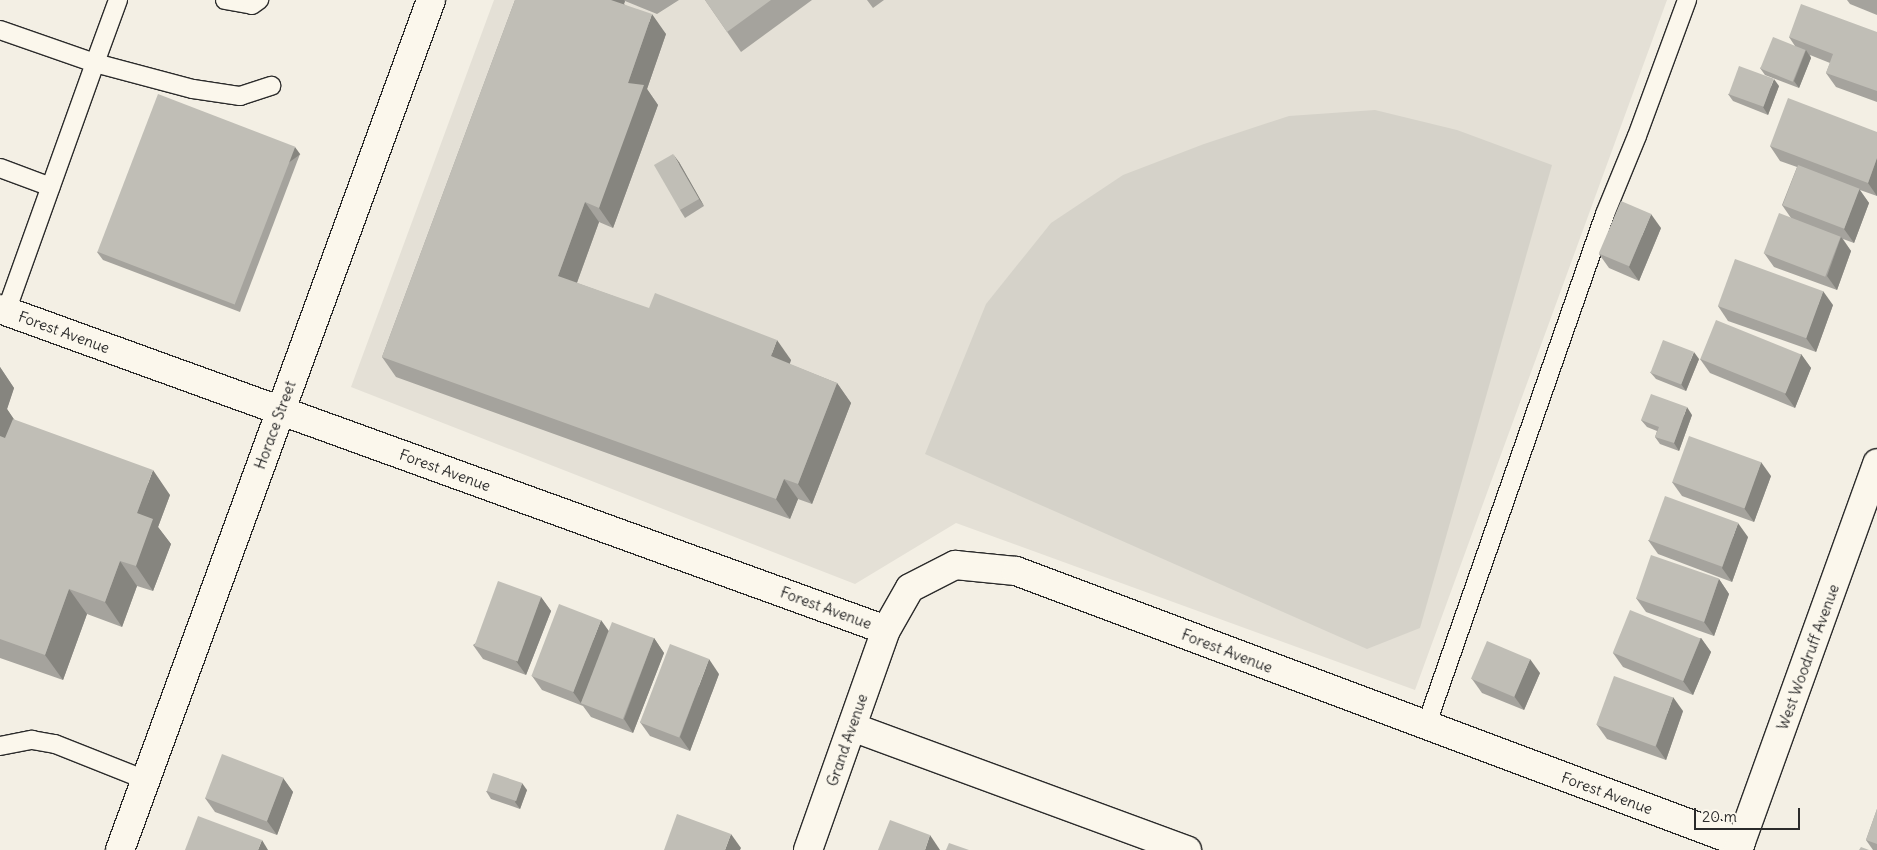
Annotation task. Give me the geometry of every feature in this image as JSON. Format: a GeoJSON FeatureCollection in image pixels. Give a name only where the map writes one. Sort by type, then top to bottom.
{"type":"FeatureCollection","features":[{"type":"Feature","properties":{"kind":"street","name":"Horace Street"},"geometry":{"type":"LineString","coordinates":[[120,850],[431,0]]}},
{"type":"Feature","properties":{"kind":"street","name":"Forest Avenue"},"geometry":{"type":"LineString","coordinates":[[3,310],[886,630],[910,588],[955,565],[1016,572],[1739,846]]}},
{"type":"Feature","properties":{"kind":"street","name":"West Woodruff Avenue"},"geometry":{"type":"LineString","coordinates":[[1739,846],[1877,463]]}},
{"type":"Feature","properties":{"kind":"street","name":"Grand Avenue"},"geometry":{"type":"LineString","coordinates":[[808,850],[886,630]]}},
{"type":"Feature","properties":{"kind":"street"},"geometry":{"type":"LineString","coordinates":[[852,727],[1187,850]]}},
{"type":"Feature","properties":{"kind":"lane"},"geometry":{"type":"LineString","coordinates":[[3,310],[51,187],[118,0]]}},
{"type":"Feature","properties":{"kind":"lane"},"geometry":{"type":"LineString","coordinates":[[225,0],[252,4],[260,0]]}},
{"type":"Feature","properties":{"kind":"lane"},"geometry":{"type":"LineString","coordinates":[[1426,726],[1605,214],[1687,0]]}},
{"type":"Feature","properties":{"kind":"lane"},"geometry":{"type":"LineString","coordinates":[[0,30],[95,63],[193,89],[240,96],[271,86]]}},
{"type":"Feature","properties":{"kind":"lane"},"geometry":{"type":"LineString","coordinates":[[0,168],[51,187]]}},
{"type":"Feature","properties":{"kind":"lane"},"geometry":{"type":"LineString","coordinates":[[0,746],[32,740],[55,744],[146,780]]}},
{"type":"Feature","properties":{"kind":"shaded area"},"geometry":{"type":"Polygon","coordinates":[[[494,0],[1667,0],[1415,690],[956,523],[855,584],[351,387],[494,0]]]}},
{"type":"Feature","properties":{"kind":"shaded area"},"geometry":{"type":"Polygon","coordinates":[[[1375,110],[1457,130],[1552,165],[1420,628],[1367,649],[925,454],[986,304],[1051,223],[1123,175],[1204,144],[1289,116],[1375,110]]]}},
{"type":"Feature","properties":{"kind":"building"},"geometry":{"type":"Polygon","coordinates":[[[515,0],[611,0],[652,14],[628,83],[644,85],[599,208],[585,202],[558,276],[649,308],[655,293],[777,340],[771,356],[837,383],[798,484],[784,479],[776,499],[382,357],[515,0]]]}},
{"type":"Feature","properties":{"kind":"building"},"geometry":{"type":"Polygon","coordinates":[[[705,0],[771,0],[727,32],[705,0]]]}},
{"type":"Feature","properties":{"kind":"building"},"geometry":{"type":"Polygon","coordinates":[[[1801,4],[1877,32],[1877,91],[1826,73],[1833,54],[1789,37],[1801,4]]]}},
{"type":"Feature","properties":{"kind":"building"},"geometry":{"type":"Polygon","coordinates":[[[1773,37],[1805,50],[1793,82],[1760,69],[1773,37]]]}},
{"type":"Feature","properties":{"kind":"building"},"geometry":{"type":"Polygon","coordinates":[[[1739,66],[1774,79],[1764,107],[1729,94],[1739,66]]]}},
{"type":"Feature","properties":{"kind":"building"},"geometry":{"type":"Polygon","coordinates":[[[158,94],[295,147],[235,304],[97,252],[158,94]]]}},
{"type":"Feature","properties":{"kind":"building"},"geometry":{"type":"Polygon","coordinates":[[[1788,98],[1877,132],[1877,158],[1868,183],[1770,146],[1788,98]]]}},
{"type":"Feature","properties":{"kind":"building"},"geometry":{"type":"Polygon","coordinates":[[[673,154],[699,199],[680,210],[654,165],[673,154]]]}},
{"type":"Feature","properties":{"kind":"building"},"geometry":{"type":"Polygon","coordinates":[[[1798,165],[1860,189],[1844,229],[1783,205],[1798,165]]]}},
{"type":"Feature","properties":{"kind":"building"},"geometry":{"type":"Polygon","coordinates":[[[1621,201],[1651,214],[1629,266],[1599,253],[1621,201]]]}},
{"type":"Feature","properties":{"kind":"building"},"geometry":{"type":"Polygon","coordinates":[[[1779,213],[1841,237],[1825,277],[1764,253],[1779,213]]]}},
{"type":"Feature","properties":{"kind":"building"},"geometry":{"type":"Polygon","coordinates":[[[1735,259],[1823,291],[1806,338],[1718,306],[1735,259]]]}},
{"type":"Feature","properties":{"kind":"building"},"geometry":{"type":"Polygon","coordinates":[[[1716,320],[1801,354],[1786,393],[1700,359],[1716,320]]]}},
{"type":"Feature","properties":{"kind":"building"},"geometry":{"type":"Polygon","coordinates":[[[1663,340],[1694,352],[1681,385],[1650,373],[1663,340]]]}},
{"type":"Feature","properties":{"kind":"building"},"geometry":{"type":"Polygon","coordinates":[[[1651,394],[1687,407],[1674,443],[1655,437],[1659,427],[1641,420],[1651,394]]]}},
{"type":"Feature","properties":{"kind":"building"},"geometry":{"type":"Polygon","coordinates":[[[13,419],[153,470],[137,513],[153,519],[136,566],[120,561],[105,602],[69,589],[45,655],[0,639],[0,436],[5,438],[13,419]]]}},
{"type":"Feature","properties":{"kind":"building"},"geometry":{"type":"Polygon","coordinates":[[[1689,436],[1761,462],[1745,508],[1672,482],[1689,436]]]}},
{"type":"Feature","properties":{"kind":"building"},"geometry":{"type":"Polygon","coordinates":[[[1665,496],[1738,523],[1722,567],[1649,540],[1665,496]]]}},
{"type":"Feature","properties":{"kind":"building"},"geometry":{"type":"Polygon","coordinates":[[[1651,555],[1719,578],[1704,622],[1636,598],[1651,555]]]}},
{"type":"Feature","properties":{"kind":"building"},"geometry":{"type":"Polygon","coordinates":[[[498,581],[541,597],[518,662],[474,646],[498,581]]]}},
{"type":"Feature","properties":{"kind":"building"},"geometry":{"type":"Polygon","coordinates":[[[559,604],[601,620],[573,692],[531,676],[559,604]]]}},
{"type":"Feature","properties":{"kind":"building"},"geometry":{"type":"Polygon","coordinates":[[[1630,610],[1700,638],[1683,681],[1613,653],[1630,610]]]}},
{"type":"Feature","properties":{"kind":"building"},"geometry":{"type":"Polygon","coordinates":[[[612,622],[654,638],[623,719],[581,703],[612,622]]]}},
{"type":"Feature","properties":{"kind":"building"},"geometry":{"type":"Polygon","coordinates":[[[1487,641],[1530,659],[1514,697],[1471,679],[1487,641]]]}},
{"type":"Feature","properties":{"kind":"building"},"geometry":{"type":"Polygon","coordinates":[[[670,644],[709,659],[679,737],[640,722],[670,644]]]}},
{"type":"Feature","properties":{"kind":"building"},"geometry":{"type":"Polygon","coordinates":[[[1614,676],[1673,698],[1655,746],[1596,725],[1614,676]]]}},
{"type":"Feature","properties":{"kind":"building"},"geometry":{"type":"Polygon","coordinates":[[[222,754],[284,778],[267,822],[205,798],[222,754]]]}},
{"type":"Feature","properties":{"kind":"building"},"geometry":{"type":"Polygon","coordinates":[[[493,773],[522,783],[516,801],[487,791],[493,773]]]}},
{"type":"Feature","properties":{"kind":"building"},"geometry":{"type":"Polygon","coordinates":[[[1877,809],[1877,844],[1866,840],[1877,809]]]}},
{"type":"Feature","properties":{"kind":"building"},"geometry":{"type":"Polygon","coordinates":[[[677,814],[731,834],[725,850],[664,850],[677,814]]]}},
{"type":"Feature","properties":{"kind":"building"},"geometry":{"type":"Polygon","coordinates":[[[198,816],[262,840],[258,850],[185,850],[198,816]]]}},
{"type":"Feature","properties":{"kind":"building"},"geometry":{"type":"Polygon","coordinates":[[[890,820],[930,835],[925,850],[878,850],[890,820]]]}},
{"type":"Feature","properties":{"kind":"building"},"geometry":{"type":"Polygon","coordinates":[[[949,843],[969,850],[946,850],[949,843]]]}}]}
